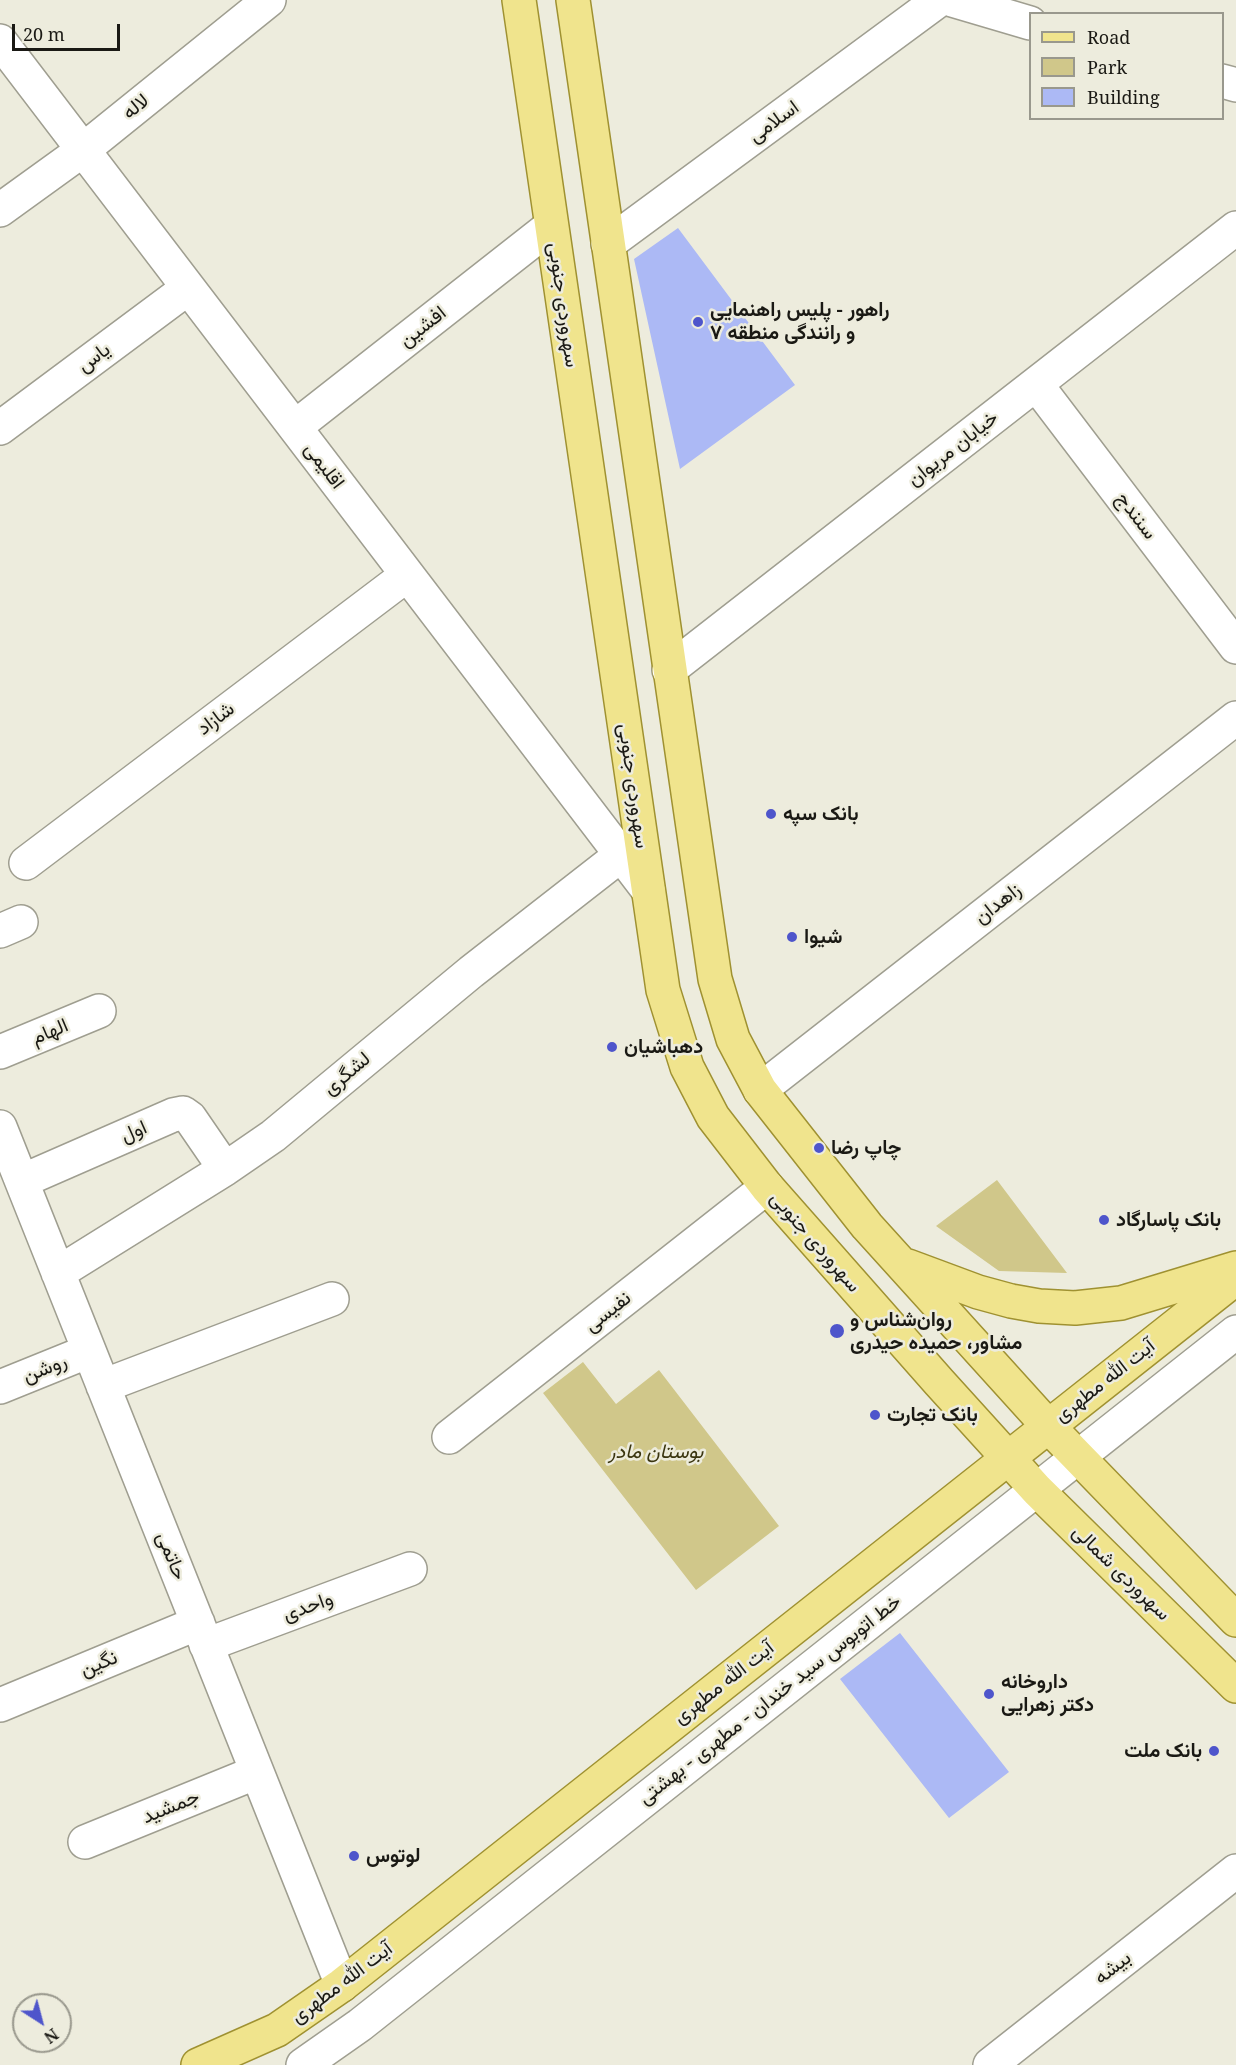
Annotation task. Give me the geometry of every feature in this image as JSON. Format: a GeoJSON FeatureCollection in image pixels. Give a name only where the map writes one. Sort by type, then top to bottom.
{"type":"FeatureCollection","features":[{"type":"Feature","properties":{"kind":"main road","name":"سهروردی جنوبی"},"geometry":{"type":"LineString","coordinates":[[519,0],[663,990],[687,1067],[713,1117],[767,1187],[1007,1459]]}},
{"type":"Feature","properties":{"kind":"main road"},"geometry":{"type":"LineString","coordinates":[[573,0],[715,979],[733,1039],[760,1089],[867,1226],[1048,1426],[1236,1620]]}},
{"type":"Feature","properties":{"kind":"main road"},"geometry":{"type":"LineString","coordinates":[[618,678],[669,670]]}},
{"type":"Feature","properties":{"kind":"main road"},"geometry":{"type":"LineString","coordinates":[[902,1264],[978,1292],[1011,1301],[1075,1308],[1121,1303],[1236,1268]]}},
{"type":"Feature","properties":{"kind":"main road","name":"آیت الله مطهری"},"geometry":{"type":"LineString","coordinates":[[198,2065],[277,2030],[342,1985],[1236,1278]]}},
{"type":"Feature","properties":{"kind":"main road","name":"سهروردی شمالی"},"geometry":{"type":"LineString","coordinates":[[1007,1459],[1236,1686]]}},
{"type":"Feature","properties":{"kind":"street","name":"لاله"},"geometry":{"type":"LineString","coordinates":[[0,210],[83,150],[269,0]]}},
{"type":"Feature","properties":{"kind":"street","name":"اسلامی"},"geometry":{"type":"LineString","coordinates":[[608,244],[939,0]]}},
{"type":"Feature","properties":{"kind":"street"},"geometry":{"type":"LineString","coordinates":[[952,0],[1029,23]]}},
{"type":"Feature","properties":{"kind":"street","name":"اقلیمی"},"geometry":{"type":"LineString","coordinates":[[0,41],[648,890]]}},
{"type":"Feature","properties":{"kind":"street","name":"افشین"},"geometry":{"type":"LineString","coordinates":[[295,427],[551,226]]}},
{"type":"Feature","properties":{"kind":"street","name":"خیابان مریوان"},"geometry":{"type":"LineString","coordinates":[[669,670],[1236,228]]}},
{"type":"Feature","properties":{"kind":"street","name":"یاس"},"geometry":{"type":"LineString","coordinates":[[0,428],[188,288]]}},
{"type":"Feature","properties":{"kind":"street","name":"سنندج"},"geometry":{"type":"LineString","coordinates":[[1036,384],[1236,647]]}},
{"type":"Feature","properties":{"kind":"street","name":"شازاد"},"geometry":{"type":"LineString","coordinates":[[26,863],[407,575]]}},
{"type":"Feature","properties":{"kind":"street","name":"زاهدان"},"geometry":{"type":"LineString","coordinates":[[760,1089],[1236,718]]}},
{"type":"Feature","properties":{"kind":"street","name":"لشگری"},"geometry":{"type":"LineString","coordinates":[[58,1273],[225,1169],[273,1136],[471,972],[621,855]]}},
{"type":"Feature","properties":{"kind":"street","name":"الهام"},"geometry":{"type":"LineString","coordinates":[[0,1052],[99,1011]]}},
{"type":"Feature","properties":{"kind":"street","name":"اول"},"geometry":{"type":"LineString","coordinates":[[22,1181],[173,1115],[183,1113],[190,1118],[225,1169]]}},
{"type":"Feature","properties":{"kind":"street","name":"حاتمی"},"geometry":{"type":"LineString","coordinates":[[0,1127],[342,1985]]}},
{"type":"Feature","properties":{"kind":"street","name":"نفیسی"},"geometry":{"type":"LineString","coordinates":[[449,1437],[767,1187]]}},
{"type":"Feature","properties":{"kind":"street"},"geometry":{"type":"LineString","coordinates":[[103,1386],[332,1299]]}},
{"type":"Feature","properties":{"kind":"street","name":"خط اتوبوس سید خندان - مطهری - بهشتی"},"geometry":{"type":"LineString","coordinates":[[319,2061],[1236,1332]]}},
{"type":"Feature","properties":{"kind":"street","name":"روشن"},"geometry":{"type":"LineString","coordinates":[[0,1387],[89,1351]]}},
{"type":"Feature","properties":{"kind":"street","name":"واحدی"},"geometry":{"type":"LineString","coordinates":[[202,1634],[410,1569]]}},
{"type":"Feature","properties":{"kind":"street","name":"نگین"},"geometry":{"type":"LineString","coordinates":[[0,1705],[202,1634]]}},
{"type":"Feature","properties":{"kind":"street","name":"جمشید"},"geometry":{"type":"LineString","coordinates":[[85,1842],[257,1772]]}},
{"type":"Feature","properties":{"kind":"street","name":"بیشه"},"geometry":{"type":"LineString","coordinates":[[990,2065],[1236,1871]]}},
{"type":"Feature","properties":{"kind":"street"},"geometry":{"type":"LineString","coordinates":[[306,2011],[319,2061]]}},
{"type":"Feature","properties":{"kind":"green space"},"geometry":{"type":"Polygon","coordinates":[[[997,1180],[1067,1273],[999,1271],[936,1226],[997,1180]]]}},
{"type":"Feature","properties":{"kind":"green space","name":"بوستان مادر"},"geometry":{"type":"Polygon","coordinates":[[[583,1362],[616,1404],[659,1370],[779,1526],[696,1590],[543,1393],[583,1362]]]}},
{"type":"Feature","properties":{"kind":"building","name":"راهور - پلیس راهنمایی و رانندگی منطقه ۷"},"geometry":{"type":"Polygon","coordinates":[[[678,228],[795,385],[680,469],[634,259],[678,228]]]}},
{"type":"Feature","properties":{"kind":"building"},"geometry":{"type":"Polygon","coordinates":[[[900,1633],[1009,1772],[949,1818],[840,1679],[900,1633]]]}},
{"type":"Feature","properties":{"kind":"place","name":"راهور - پلیس راهنمایی و رانندگی منطقه ۷"},"geometry":{"type":"Point","coordinates":[698,322]}},
{"type":"Feature","properties":{"kind":"place","name":"بانک سپه"},"geometry":{"type":"Point","coordinates":[771,814]}},
{"type":"Feature","properties":{"kind":"place","name":"شیوا"},"geometry":{"type":"Point","coordinates":[792,937]}},
{"type":"Feature","properties":{"kind":"place","name":"دهباشیان"},"geometry":{"type":"Point","coordinates":[612,1047]}},
{"type":"Feature","properties":{"kind":"place","name":"چاپ رضا"},"geometry":{"type":"Point","coordinates":[819,1148]}},
{"type":"Feature","properties":{"kind":"place","name":"بانک پاسارگاد"},"geometry":{"type":"Point","coordinates":[1104,1220]}},
{"type":"Feature","properties":{"kind":"place","name":"روان‌شناس و مشاور، حمیده حیدری"},"geometry":{"type":"Point","coordinates":[837,1331]}},
{"type":"Feature","properties":{"kind":"place","name":"بانک تجارت"},"geometry":{"type":"Point","coordinates":[875,1415]}},
{"type":"Feature","properties":{"kind":"place","name":"داروخانه دکتر زهرایی"},"geometry":{"type":"Point","coordinates":[989,1694]}},
{"type":"Feature","properties":{"kind":"place","name":"بانک ملت"},"geometry":{"type":"Point","coordinates":[1214,1751]}},
{"type":"Feature","properties":{"kind":"place","name":"لوتوس"},"geometry":{"type":"Point","coordinates":[354,1856]}}]}
